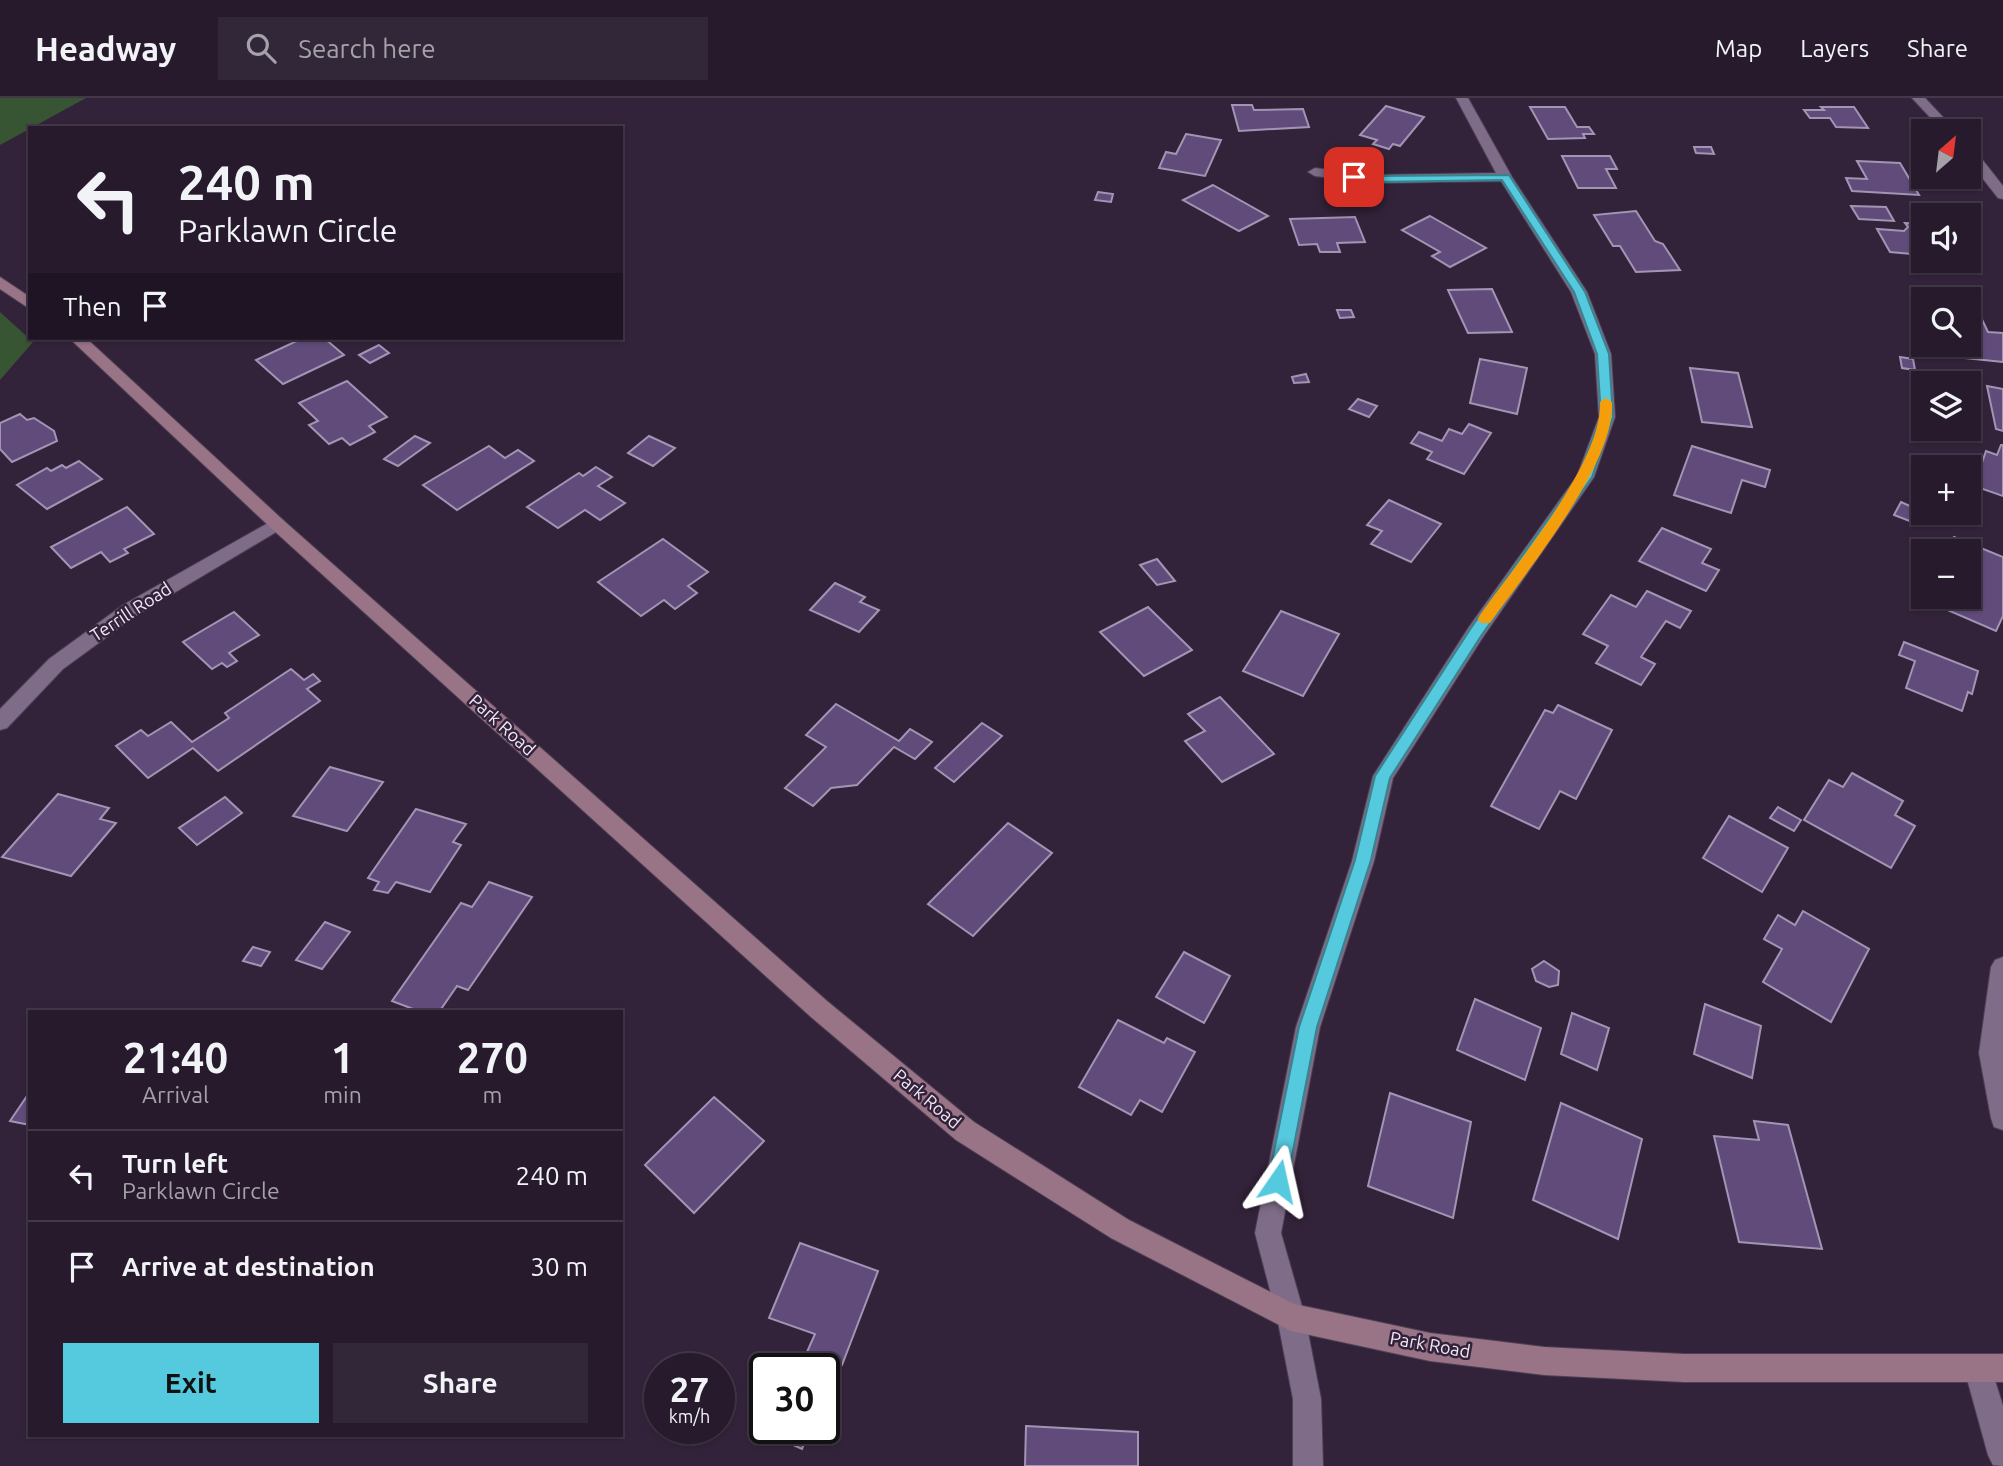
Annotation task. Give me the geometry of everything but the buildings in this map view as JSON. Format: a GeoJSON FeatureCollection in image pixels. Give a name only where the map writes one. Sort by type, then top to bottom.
{"type":"FeatureCollection","features":[{"type":"Feature","properties":{"kind":"main road"},"geometry":{"type":"LineString","coordinates":[[0,282],[28,303]]}},
{"type":"Feature","properties":{"kind":"main road","name":"Park Road"},"geometry":{"type":"LineString","coordinates":[[79,340],[277,523],[819,1009],[965,1131],[1120,1229],[1291,1317],[1430,1347],[1544,1361],[1684,1368],[1991,1368]]}},
{"type":"Feature","properties":{"kind":"street"},"geometry":{"type":"LineString","coordinates":[[1308,1466],[1307,1399],[1291,1317],[1268,1233],[1308,1027],[1363,860],[1383,776],[1476,632],[1585,477],[1607,417],[1603,354],[1579,292],[1505,177],[1462,98]]}},
{"type":"Feature","properties":{"kind":"street"},"geometry":{"type":"LineString","coordinates":[[1918,98],[1939,119]]}},
{"type":"Feature","properties":{"kind":"street"},"geometry":{"type":"LineString","coordinates":[[1981,167],[2003,195]]}},
{"type":"Feature","properties":{"kind":"street"},"geometry":{"type":"LineString","coordinates":[[1315,172],[1374,179],[1505,177]]}},
{"type":"Feature","properties":{"kind":"street","name":"Terrill Road"},"geometry":{"type":"LineString","coordinates":[[0,722],[56,664],[130,610],[277,523]]}},
{"type":"Feature","properties":{"kind":"street"},"geometry":{"type":"LineString","coordinates":[[2003,967],[1992,1053],[2003,1118]]}},
{"type":"Feature","properties":{"kind":"street"},"geometry":{"type":"LineString","coordinates":[[1991,1368],[2003,1455]]}},
{"type":"Feature","properties":{"kind":"green space"},"geometry":{"type":"Polygon","coordinates":[[[0,98],[86,98],[35,126],[28,126],[28,130],[0,145],[0,98]]]}},
{"type":"Feature","properties":{"kind":"green space"},"geometry":{"type":"Polygon","coordinates":[[[0,312],[33,342],[0,380],[0,312]]]}},
{"type":"Feature","properties":{"kind":"slow traffic"},"geometry":{"type":"LineString","coordinates":[[1485,619],[1585,477],[1607,417],[1606,402]]}},
{"type":"Feature","properties":{"kind":"route"},"geometry":{"type":"LineString","coordinates":[[1278,1181],[1308,1027],[1363,860],[1383,776],[1476,632],[1585,477],[1607,417],[1603,354],[1579,292],[1505,177],[1354,177]]}}]}
